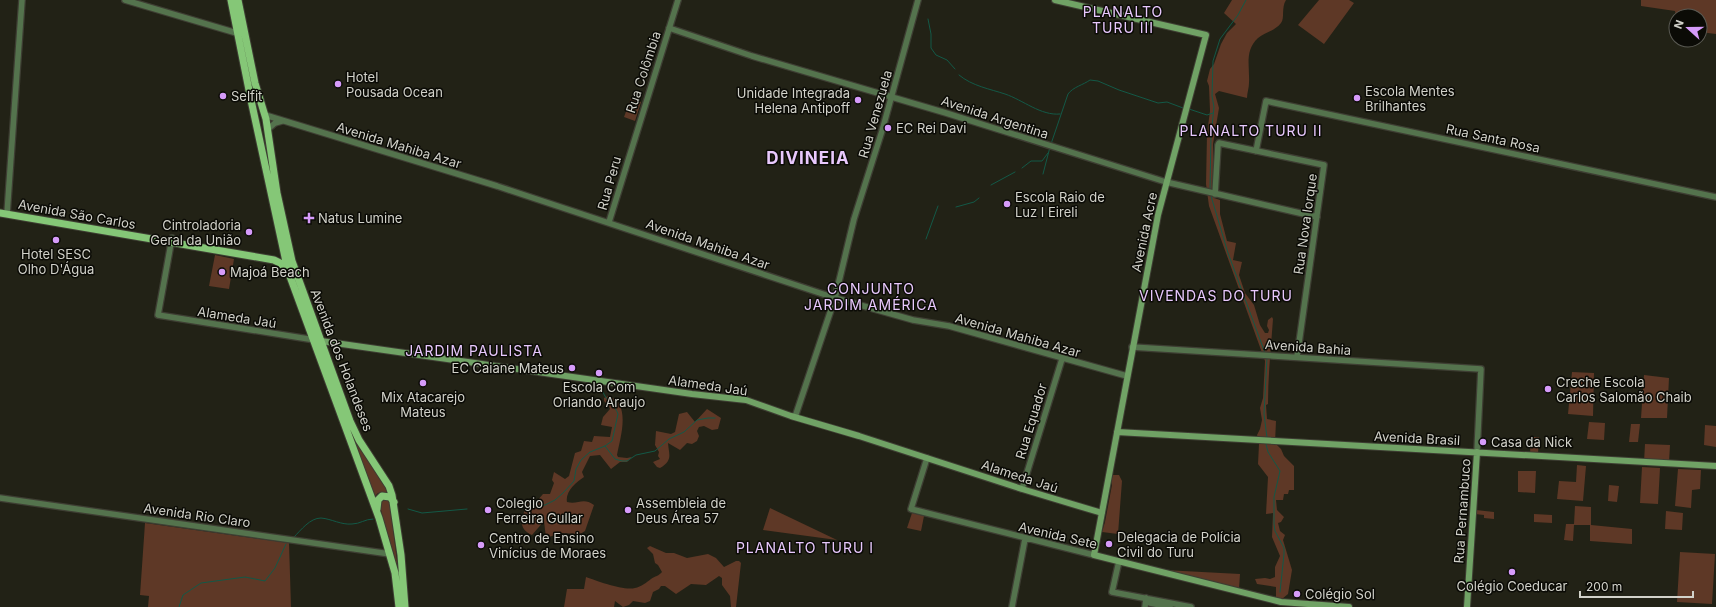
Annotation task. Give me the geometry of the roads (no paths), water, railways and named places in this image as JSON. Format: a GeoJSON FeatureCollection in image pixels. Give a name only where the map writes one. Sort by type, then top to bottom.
{"type":"FeatureCollection","features":[{"type":"Feature","properties":{"kind":"main road","name":"Avenida dos Holandeses"},"geometry":{"type":"LineString","coordinates":[[231,0],[265,115],[277,193],[292,261],[353,428],[389,486],[394,503],[401,555],[405,607]]}},
{"type":"Feature","properties":{"kind":"main road"},"geometry":{"type":"LineString","coordinates":[[238,0],[244,26],[242,35]]}},
{"type":"Feature","properties":{"kind":"main road","name":"Avenida Acre"},"geometry":{"type":"LineString","coordinates":[[1055,0],[1206,35],[1166,182],[1152,242],[1094,555]]}},
{"type":"Feature","properties":{"kind":"main road","name":"Avenida dos Holandeses"},"geometry":{"type":"LineString","coordinates":[[242,35],[257,130],[288,271],[379,518],[390,554],[396,582],[399,607]]}},
{"type":"Feature","properties":{"kind":"main road"},"geometry":{"type":"LineString","coordinates":[[257,130],[261,127],[265,129],[274,168]]}},
{"type":"Feature","properties":{"kind":"main road","name":"Avenida São Carlos"},"geometry":{"type":"LineString","coordinates":[[4,211],[274,256],[280,254],[283,248]]}},
{"type":"Feature","properties":{"kind":"main road","name":"Avenida São Carlos"},"geometry":{"type":"LineString","coordinates":[[171,240],[274,260],[283,265],[288,271]]}},
{"type":"Feature","properties":{"kind":"main road"},"geometry":{"type":"LineString","coordinates":[[313,340],[318,332]]}},
{"type":"Feature","properties":{"kind":"main road","name":"Alameda Jaú"},"geometry":{"type":"LineString","coordinates":[[321,341],[692,394],[741,399],[1022,489],[1102,513]]}},
{"type":"Feature","properties":{"kind":"main road","name":"Avenida Brasil"},"geometry":{"type":"LineString","coordinates":[[1117,432],[1716,466]]}},
{"type":"Feature","properties":{"kind":"main road","name":"Rua Pernambuco"},"geometry":{"type":"LineString","coordinates":[[1467,607],[1476,452]]}},
{"type":"Feature","properties":{"kind":"main road"},"geometry":{"type":"LineString","coordinates":[[379,518],[377,504],[379,498],[387,496],[391,498],[394,503]]}},
{"type":"Feature","properties":{"kind":"main road","name":"Avenida Sete"},"geometry":{"type":"LineString","coordinates":[[1094,555],[1281,605],[1349,607]]}},
{"type":"Feature","properties":{"kind":"street"},"geometry":{"type":"LineString","coordinates":[[4,211],[22,0]]}},
{"type":"Feature","properties":{"kind":"street"},"geometry":{"type":"LineString","coordinates":[[125,0],[242,35]]}},
{"type":"Feature","properties":{"kind":"street","name":"Rua Colômbia"},"geometry":{"type":"LineString","coordinates":[[630,151],[678,0]]}},
{"type":"Feature","properties":{"kind":"street","name":"Rua Venezuela"},"geometry":{"type":"LineString","coordinates":[[795,417],[835,298],[854,219],[866,185],[892,97],[918,0]]}},
{"type":"Feature","properties":{"kind":"street","name":"Avenida Argentina"},"geometry":{"type":"LineString","coordinates":[[669,28],[752,56],[892,97],[1166,182],[1317,217]]}},
{"type":"Feature","properties":{"kind":"street","name":"Rua Santa Rosa"},"geometry":{"type":"LineString","coordinates":[[1256,151],[1266,101],[1716,197]]}},
{"type":"Feature","properties":{"kind":"street","name":"Avenida Mahiba Azar"},"geometry":{"type":"LineString","coordinates":[[265,115],[497,186],[835,298],[913,320],[949,326],[1062,359],[1127,376]]}},
{"type":"Feature","properties":{"kind":"street"},"geometry":{"type":"LineString","coordinates":[[268,129],[274,123],[284,121]]}},
{"type":"Feature","properties":{"kind":"street"},"geometry":{"type":"LineString","coordinates":[[1214,194],[1218,145],[1220,143],[1256,151]]}},
{"type":"Feature","properties":{"kind":"street","name":"Rua Peru"},"geometry":{"type":"LineString","coordinates":[[609,222],[630,151]]}},
{"type":"Feature","properties":{"kind":"street","name":"Rua Nova Iorque"},"geometry":{"type":"LineString","coordinates":[[1256,151],[1324,165],[1297,357]]}},
{"type":"Feature","properties":{"kind":"street","name":"Alameda Jaú"},"geometry":{"type":"LineString","coordinates":[[171,240],[158,315],[321,341]]}},
{"type":"Feature","properties":{"kind":"street","name":"Avenida Bahia"},"geometry":{"type":"LineString","coordinates":[[1132,348],[1481,369]]}},
{"type":"Feature","properties":{"kind":"street","name":"Rua Equador"},"geometry":{"type":"LineString","coordinates":[[1022,489],[1062,359]]}},
{"type":"Feature","properties":{"kind":"street","name":"Rua Pernambuco"},"geometry":{"type":"LineString","coordinates":[[1476,452],[1481,369]]}},
{"type":"Feature","properties":{"kind":"street","name":"Avenida Sete"},"geometry":{"type":"LineString","coordinates":[[927,458],[911,509],[1025,539],[1094,555]]}},
{"type":"Feature","properties":{"kind":"street","name":"Avenida Rio Claro"},"geometry":{"type":"LineString","coordinates":[[0,498],[390,554]]}},
{"type":"Feature","properties":{"kind":"street"},"geometry":{"type":"LineString","coordinates":[[1012,607],[1025,539]]}},
{"type":"Feature","properties":{"kind":"street"},"geometry":{"type":"LineString","coordinates":[[1119,561],[1112,592],[1148,603],[1170,607]]}},
{"type":"Feature","properties":{"kind":"street"},"geometry":{"type":"LineString","coordinates":[[1145,607],[1148,603]]}},
{"type":"Feature","properties":{"kind":"street"},"geometry":{"type":"LineString","coordinates":[[1148,603],[1191,607]]}},
{"type":"Feature","properties":{"kind":"waterway"},"geometry":{"type":"LineString","coordinates":[[1210,191],[1211,135],[1214,107],[1212,96],[1213,61],[1220,39],[1238,15],[1246,0]]}},
{"type":"Feature","properties":{"kind":"waterway"},"geometry":{"type":"LineString","coordinates":[[928,19],[931,34],[931,48],[936,55],[947,60],[955,69]]}},
{"type":"Feature","properties":{"kind":"waterway"},"geometry":{"type":"LineString","coordinates":[[959,75],[975,85],[1005,94],[1046,113],[1060,114]]}},
{"type":"Feature","properties":{"kind":"waterway"},"geometry":{"type":"LineString","coordinates":[[1051,144],[1068,94],[1090,80],[1098,81],[1119,90],[1158,103],[1167,102],[1183,108]]}},
{"type":"Feature","properties":{"kind":"waterway"},"geometry":{"type":"LineString","coordinates":[[1189,109],[1207,115],[1213,113]]}},
{"type":"Feature","properties":{"kind":"waterway"},"geometry":{"type":"LineString","coordinates":[[1043,174],[1050,147]]}},
{"type":"Feature","properties":{"kind":"waterway"},"geometry":{"type":"LineString","coordinates":[[1022,168],[1031,161],[1042,161],[1048,153]]}},
{"type":"Feature","properties":{"kind":"waterway"},"geometry":{"type":"LineString","coordinates":[[991,185],[1015,172]]}},
{"type":"Feature","properties":{"kind":"waterway"},"geometry":{"type":"LineString","coordinates":[[1211,196],[1228,253],[1265,353]]}},
{"type":"Feature","properties":{"kind":"waterway"},"geometry":{"type":"LineString","coordinates":[[956,207],[974,202],[979,198]]}},
{"type":"Feature","properties":{"kind":"waterway"},"geometry":{"type":"LineString","coordinates":[[926,239],[938,206]]}},
{"type":"Feature","properties":{"kind":"waterway"},"geometry":{"type":"LineString","coordinates":[[1267,358],[1264,414],[1267,438]]}},
{"type":"Feature","properties":{"kind":"waterway"},"geometry":{"type":"LineString","coordinates":[[526,507],[545,505],[555,500],[574,481],[576,469],[581,460],[590,452],[605,446],[612,441],[618,414],[603,392]]}},
{"type":"Feature","properties":{"kind":"waterway"},"geometry":{"type":"LineString","coordinates":[[605,446],[615,459],[627,461],[636,455],[655,451],[669,439],[684,432],[697,420],[715,418]]}},
{"type":"Feature","properties":{"kind":"waterway"},"geometry":{"type":"LineString","coordinates":[[1266,444],[1268,452],[1280,471],[1274,497],[1275,531],[1284,548],[1280,592]]}},
{"type":"Feature","properties":{"kind":"waterway"},"geometry":{"type":"LineString","coordinates":[[408,509],[422,513],[467,509]]}},
{"type":"Feature","properties":{"kind":"waterway"},"geometry":{"type":"LineString","coordinates":[[294,537],[313,520],[321,518],[348,524],[355,524],[373,519]]}},
{"type":"Feature","properties":{"kind":"waterway"},"geometry":{"type":"LineString","coordinates":[[179,607],[183,595],[201,583],[245,577],[265,581],[275,568],[286,544]]}},
{"type":"Feature","properties":{"kind":"place","name":"Hotel Pousada Ocean"},"geometry":{"type":"Point","coordinates":[338,84]}},
{"type":"Feature","properties":{"kind":"place","name":"Selfit"},"geometry":{"type":"Point","coordinates":[223,96]}},
{"type":"Feature","properties":{"kind":"place","name":"Escola Mentes Brilhantes"},"geometry":{"type":"Point","coordinates":[1357,98]}},
{"type":"Feature","properties":{"kind":"place","name":"Unidade Integrada Helena Antipoff"},"geometry":{"type":"Point","coordinates":[858,100]}},
{"type":"Feature","properties":{"kind":"place","name":"EC Rei Davi"},"geometry":{"type":"Point","coordinates":[888,128]}},
{"type":"Feature","properties":{"kind":"place","name":"Escola Raio de Luz I Eireli"},"geometry":{"type":"Point","coordinates":[1007,204]}},
{"type":"Feature","properties":{"kind":"place","name":"Natus Lumine"},"geometry":{"type":"Point","coordinates":[309,218]}},
{"type":"Feature","properties":{"kind":"place","name":"Cintroladoria Geral da União"},"geometry":{"type":"Point","coordinates":[249,232]}},
{"type":"Feature","properties":{"kind":"place","name":"Hotel SESC Olho D'Água"},"geometry":{"type":"Point","coordinates":[56,240]}},
{"type":"Feature","properties":{"kind":"place","name":"Majoá Beach"},"geometry":{"type":"Point","coordinates":[222,272]}},
{"type":"Feature","properties":{"kind":"place","name":"EC Caiane Mateus"},"geometry":{"type":"Point","coordinates":[572,368]}},
{"type":"Feature","properties":{"kind":"place","name":"Escola Com Orlando Araujo"},"geometry":{"type":"Point","coordinates":[599,373]}},
{"type":"Feature","properties":{"kind":"place","name":"Mix Atacarejo Mateus"},"geometry":{"type":"Point","coordinates":[423,383]}},
{"type":"Feature","properties":{"kind":"place","name":"Creche Escola Carlos Salomão Chaib"},"geometry":{"type":"Point","coordinates":[1548,389]}},
{"type":"Feature","properties":{"kind":"place","name":"Casa da Nick"},"geometry":{"type":"Point","coordinates":[1483,442]}},
{"type":"Feature","properties":{"kind":"place","name":"Colegio Ferreira Gullar"},"geometry":{"type":"Point","coordinates":[488,510]}},
{"type":"Feature","properties":{"kind":"place","name":"Assembleia de Deus Área 57"},"geometry":{"type":"Point","coordinates":[628,510]}},
{"type":"Feature","properties":{"kind":"place","name":"Delegacia de Polícia Civil do Turu"},"geometry":{"type":"Point","coordinates":[1109,544]}},
{"type":"Feature","properties":{"kind":"place","name":"Centro de Ensino Vinícius de Moraes"},"geometry":{"type":"Point","coordinates":[481,545]}},
{"type":"Feature","properties":{"kind":"place","name":"Colégio Coeducar"},"geometry":{"type":"Point","coordinates":[1512,572]}},
{"type":"Feature","properties":{"kind":"place","name":"Colégio Sol"},"geometry":{"type":"Point","coordinates":[1297,594]}},
{"type":"Feature","properties":{"kind":"district","name":"PLANALTO TURU III"},"geometry":{"type":"Point","coordinates":[1123,20]}},
{"type":"Feature","properties":{"kind":"district","name":"PLANALTO TURU II"},"geometry":{"type":"Point","coordinates":[1251,131]}},
{"type":"Feature","properties":{"kind":"district","name":"DIVINEIA"},"geometry":{"type":"Point","coordinates":[808,158]}},
{"type":"Feature","properties":{"kind":"district","name":"VIVENDAS DO TURU"},"geometry":{"type":"Point","coordinates":[1216,296]}},
{"type":"Feature","properties":{"kind":"district","name":"CONJUNTO JARDIM AMÉRICA"},"geometry":{"type":"Point","coordinates":[871,298]}},
{"type":"Feature","properties":{"kind":"district","name":"JARDIM PAULISTA"},"geometry":{"type":"Point","coordinates":[474,351]}},
{"type":"Feature","properties":{"kind":"district","name":"PLANALTO TURU I"},"geometry":{"type":"Point","coordinates":[805,548]}}]}
